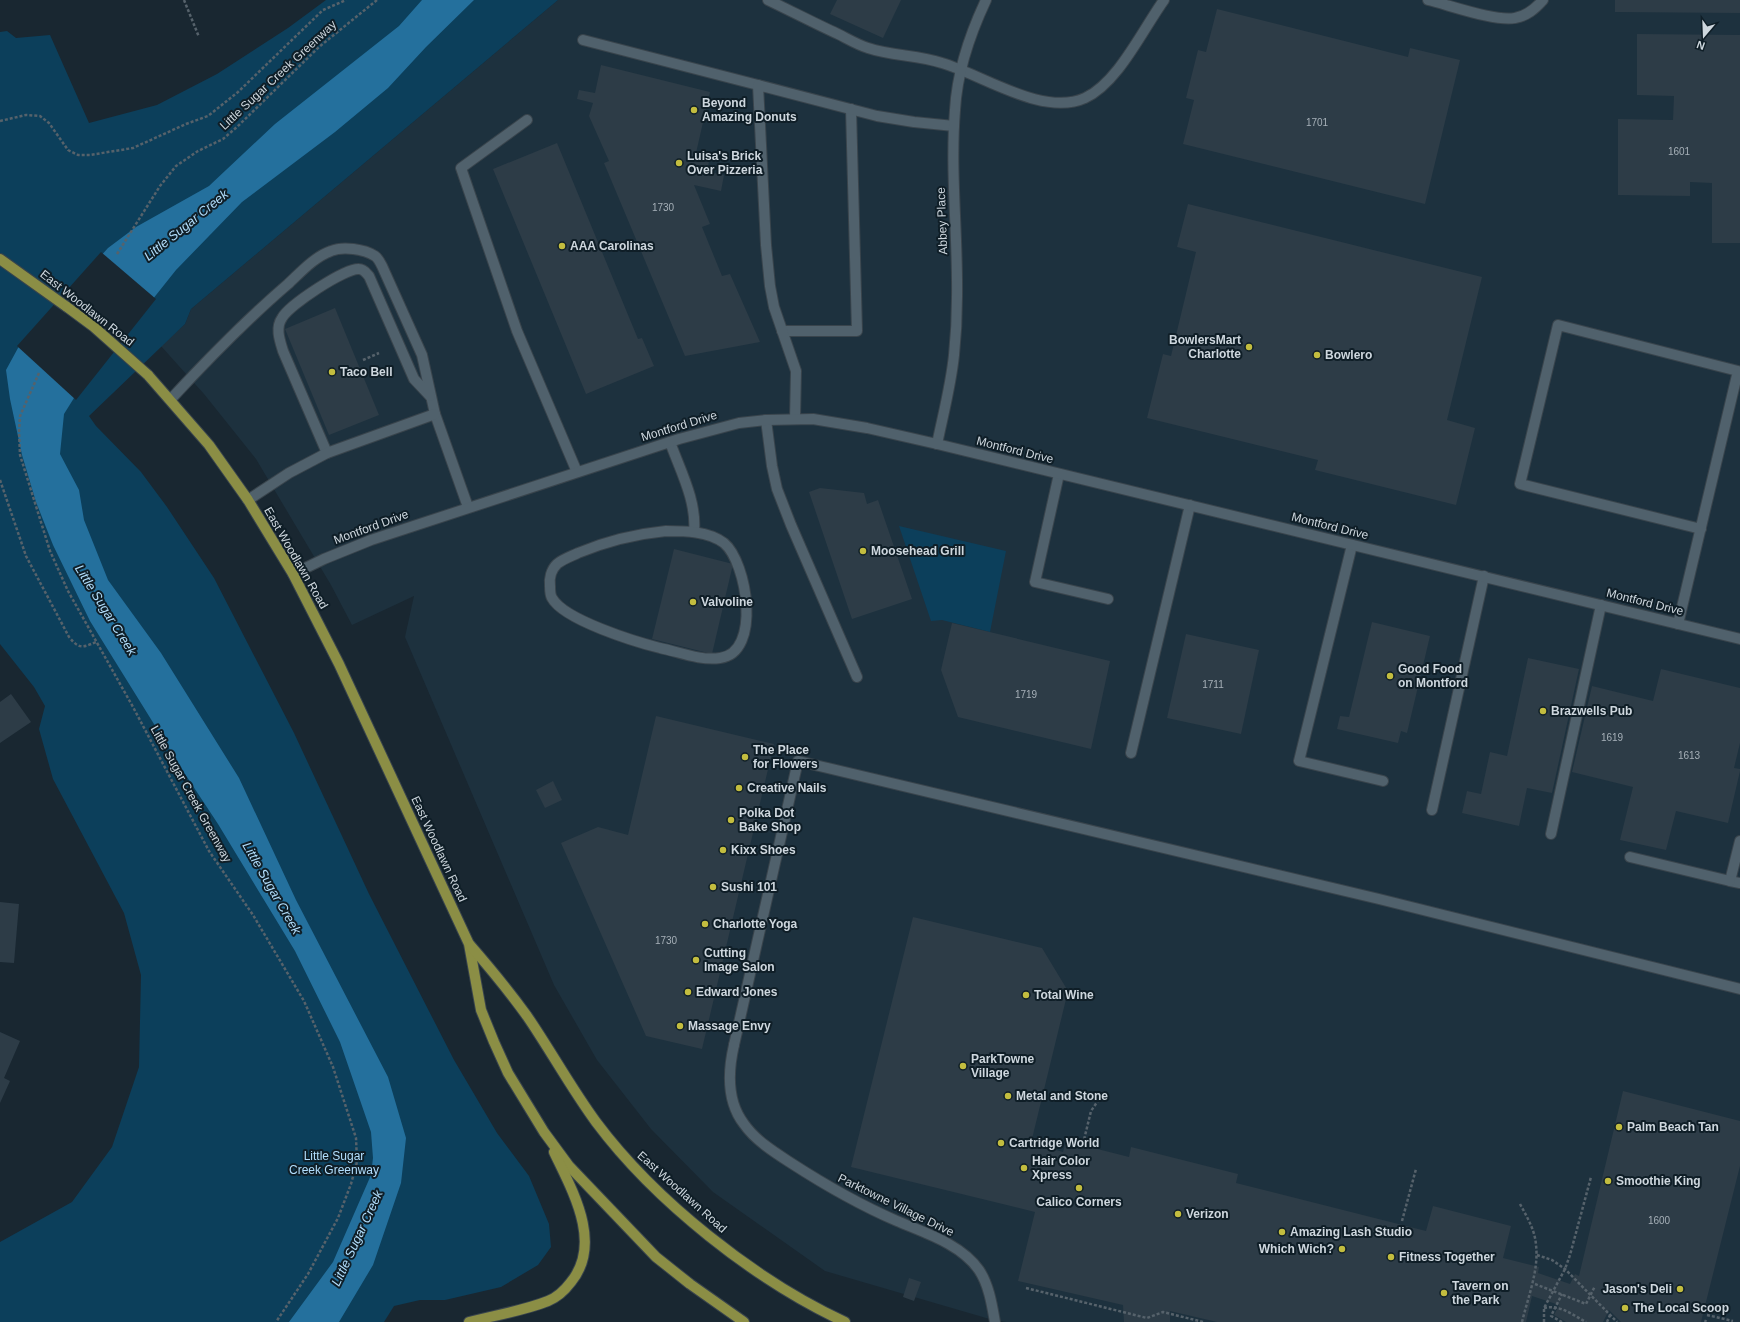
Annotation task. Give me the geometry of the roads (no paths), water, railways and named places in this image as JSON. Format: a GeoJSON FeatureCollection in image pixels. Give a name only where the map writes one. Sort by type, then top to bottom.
{"type":"FeatureCollection","features":[{"type":"Feature","properties":{"kind":"main road","name":"East Woodlawn Road"},"geometry":{"type":"LineString","coordinates":[[0,260],[34,282],[94,327],[148,375],[171,399],[209,445],[248,500],[293,574],[339,664],[469,944],[481,1010],[508,1073],[544,1132],[569,1166],[656,1257],[690,1284],[744,1322]]}},
{"type":"Feature","properties":{"kind":"main road","name":"East Woodlawn Road"},"geometry":{"type":"LineString","coordinates":[[469,944],[503,984],[527,1017],[571,1086],[597,1123],[625,1158],[658,1191],[702,1230],[751,1267],[788,1292],[845,1322]]}},
{"type":"Feature","properties":{"kind":"main road"},"geometry":{"type":"LineString","coordinates":[[469,1322],[531,1306],[554,1297],[565,1290],[582,1265],[585,1242],[581,1214],[544,1132]]}},
{"type":"Feature","properties":{"kind":"street"},"geometry":{"type":"LineString","coordinates":[[768,0],[867,48],[885,53],[915,56],[942,62],[1023,95],[1058,103],[1074,102],[1098,90],[1110,78],[1164,0]]}},
{"type":"Feature","properties":{"kind":"street","name":"Abbey Place"},"geometry":{"type":"LineString","coordinates":[[936,444],[954,355],[956,324],[955,109],[968,45],[986,0]]}},
{"type":"Feature","properties":{"kind":"street"},"geometry":{"type":"LineString","coordinates":[[1428,0],[1492,16],[1514,19],[1535,9],[1543,0]]}},
{"type":"Feature","properties":{"kind":"street"},"geometry":{"type":"LineString","coordinates":[[583,40],[877,116],[954,126]]}},
{"type":"Feature","properties":{"kind":"street"},"geometry":{"type":"LineString","coordinates":[[758,85],[767,259],[774,307],[796,371],[796,419]]}},
{"type":"Feature","properties":{"kind":"street"},"geometry":{"type":"LineString","coordinates":[[782,331],[857,332],[851,109]]}},
{"type":"Feature","properties":{"kind":"street"},"geometry":{"type":"LineString","coordinates":[[527,120],[460,168],[517,331],[577,472]]}},
{"type":"Feature","properties":{"kind":"street"},"geometry":{"type":"LineString","coordinates":[[171,399],[210,357],[260,308],[315,261],[331,250],[349,249],[369,253],[376,257],[382,266],[422,355],[435,414],[468,507]]}},
{"type":"Feature","properties":{"kind":"street"},"geometry":{"type":"LineString","coordinates":[[327,453],[283,351],[279,336],[279,326],[282,318],[300,299],[341,275],[351,270],[359,269],[364,270],[369,276],[414,379],[430,396]]}},
{"type":"Feature","properties":{"kind":"street"},"geometry":{"type":"LineString","coordinates":[[1678,624],[1701,529],[1738,371],[1558,325],[1520,484],[1701,529]]}},
{"type":"Feature","properties":{"kind":"street"},"geometry":{"type":"LineString","coordinates":[[248,500],[289,473],[327,453],[435,414]]}},
{"type":"Feature","properties":{"kind":"street","name":"Montford Drive"},"geometry":{"type":"LineString","coordinates":[[293,574],[324,559],[371,540],[468,507],[717,428],[766,420],[814,419],[838,422],[936,444],[1740,639]]}},
{"type":"Feature","properties":{"kind":"street"},"geometry":{"type":"LineString","coordinates":[[766,420],[772,466],[777,489],[791,525],[857,677]]}},
{"type":"Feature","properties":{"kind":"street"},"geometry":{"type":"LineString","coordinates":[[670,442],[689,494],[694,518],[694,532]]}},
{"type":"Feature","properties":{"kind":"street"},"geometry":{"type":"LineString","coordinates":[[1059,474],[1035,582],[1108,598]]}},
{"type":"Feature","properties":{"kind":"street"},"geometry":{"type":"LineString","coordinates":[[1131,753],[1190,505]]}},
{"type":"Feature","properties":{"kind":"street"},"geometry":{"type":"LineString","coordinates":[[666,531],[694,532],[716,538],[724,544],[733,554],[740,575],[746,601],[748,616],[747,627],[738,646],[726,656],[720,658],[704,658],[612,634],[565,610],[552,598],[549,580],[552,572],[557,564],[569,557],[603,543],[645,533],[666,531]]}},
{"type":"Feature","properties":{"kind":"street"},"geometry":{"type":"LineString","coordinates":[[1352,545],[1299,761],[1383,781]]}},
{"type":"Feature","properties":{"kind":"street"},"geometry":{"type":"LineString","coordinates":[[1432,810],[1484,576]]}},
{"type":"Feature","properties":{"kind":"street"},"geometry":{"type":"LineString","coordinates":[[1551,834],[1601,605]]}},
{"type":"Feature","properties":{"kind":"street","name":"Parktowne Village Drive"},"geometry":{"type":"LineString","coordinates":[[995,1322],[986,1282],[970,1259],[937,1238],[882,1214],[815,1178],[778,1154],[743,1124],[732,1099],[730,1076],[734,1046],[798,761],[1379,899],[1740,989]]}},
{"type":"Feature","properties":{"kind":"street"},"geometry":{"type":"LineString","coordinates":[[1630,857],[1735,882],[1740,841]]}},
{"type":"Feature","properties":{"kind":"water","name":"Little Sugar Creek"},"geometry":{"type":"Polygon","coordinates":[[[422,0],[474,0],[426,47],[388,88],[335,132],[242,202],[176,270],[74,398],[64,414],[60,454],[79,490],[84,520],[108,580],[161,653],[239,778],[296,900],[388,1077],[406,1138],[401,1183],[373,1265],[339,1322],[289,1322],[333,1262],[371,1175],[373,1158],[371,1132],[340,1042],[295,951],[218,824],[185,774],[90,621],[53,545],[36,502],[22,455],[10,399],[6,370],[18,348],[108,248],[136,227],[209,186],[275,124],[399,26],[422,0]]]}},
{"type":"Feature","properties":{"kind":"place","name":"Beyond Amazing Donuts"},"geometry":{"type":"Point","coordinates":[694,110]}},
{"type":"Feature","properties":{"kind":"place","name":"Luisa's Brick Over Pizzeria"},"geometry":{"type":"Point","coordinates":[679,163]}},
{"type":"Feature","properties":{"kind":"place","name":"AAA Carolinas"},"geometry":{"type":"Point","coordinates":[562,246]}},
{"type":"Feature","properties":{"kind":"place","name":"BowlersMart Charlotte"},"geometry":{"type":"Point","coordinates":[1249,347]}},
{"type":"Feature","properties":{"kind":"place","name":"Bowlero"},"geometry":{"type":"Point","coordinates":[1317,355]}},
{"type":"Feature","properties":{"kind":"place","name":"Taco Bell"},"geometry":{"type":"Point","coordinates":[332,372]}},
{"type":"Feature","properties":{"kind":"place","name":"Moosehead Grill"},"geometry":{"type":"Point","coordinates":[863,551]}},
{"type":"Feature","properties":{"kind":"place","name":"Valvoline"},"geometry":{"type":"Point","coordinates":[693,602]}},
{"type":"Feature","properties":{"kind":"place","name":"Good Food on Montford"},"geometry":{"type":"Point","coordinates":[1390,676]}},
{"type":"Feature","properties":{"kind":"place","name":"Brazwells Pub"},"geometry":{"type":"Point","coordinates":[1543,711]}},
{"type":"Feature","properties":{"kind":"place","name":"The Place for Flowers"},"geometry":{"type":"Point","coordinates":[745,757]}},
{"type":"Feature","properties":{"kind":"place","name":"Creative Nails"},"geometry":{"type":"Point","coordinates":[739,788]}},
{"type":"Feature","properties":{"kind":"place","name":"Polka Dot Bake Shop"},"geometry":{"type":"Point","coordinates":[731,820]}},
{"type":"Feature","properties":{"kind":"place","name":"Kixx Shoes"},"geometry":{"type":"Point","coordinates":[723,850]}},
{"type":"Feature","properties":{"kind":"place","name":"Sushi 101"},"geometry":{"type":"Point","coordinates":[713,887]}},
{"type":"Feature","properties":{"kind":"place","name":"Charlotte Yoga"},"geometry":{"type":"Point","coordinates":[705,924]}},
{"type":"Feature","properties":{"kind":"place","name":"Cutting Image Salon"},"geometry":{"type":"Point","coordinates":[696,960]}},
{"type":"Feature","properties":{"kind":"place","name":"Edward Jones"},"geometry":{"type":"Point","coordinates":[688,992]}},
{"type":"Feature","properties":{"kind":"place","name":"Total Wine"},"geometry":{"type":"Point","coordinates":[1026,995]}},
{"type":"Feature","properties":{"kind":"place","name":"Massage Envy"},"geometry":{"type":"Point","coordinates":[680,1026]}},
{"type":"Feature","properties":{"kind":"place","name":"ParkTowne Village"},"geometry":{"type":"Point","coordinates":[963,1066]}},
{"type":"Feature","properties":{"kind":"place","name":"Metal and Stone"},"geometry":{"type":"Point","coordinates":[1008,1096]}},
{"type":"Feature","properties":{"kind":"place","name":"Palm Beach Tan"},"geometry":{"type":"Point","coordinates":[1619,1127]}},
{"type":"Feature","properties":{"kind":"place","name":"Cartridge World"},"geometry":{"type":"Point","coordinates":[1001,1143]}},
{"type":"Feature","properties":{"kind":"place","name":"Hair Color Xpress"},"geometry":{"type":"Point","coordinates":[1024,1168]}},
{"type":"Feature","properties":{"kind":"place","name":"Smoothie King"},"geometry":{"type":"Point","coordinates":[1608,1181]}},
{"type":"Feature","properties":{"kind":"place","name":"Calico Corners"},"geometry":{"type":"Point","coordinates":[1079,1188]}},
{"type":"Feature","properties":{"kind":"place","name":"Verizon"},"geometry":{"type":"Point","coordinates":[1178,1214]}},
{"type":"Feature","properties":{"kind":"place","name":"Amazing Lash Studio"},"geometry":{"type":"Point","coordinates":[1282,1232]}},
{"type":"Feature","properties":{"kind":"place","name":"Which Wich?"},"geometry":{"type":"Point","coordinates":[1342,1249]}},
{"type":"Feature","properties":{"kind":"place","name":"Fitness Together"},"geometry":{"type":"Point","coordinates":[1391,1257]}},
{"type":"Feature","properties":{"kind":"place","name":"Jason's Deli"},"geometry":{"type":"Point","coordinates":[1680,1289]}},
{"type":"Feature","properties":{"kind":"place","name":"Tavern on the Park"},"geometry":{"type":"Point","coordinates":[1444,1293]}},
{"type":"Feature","properties":{"kind":"place","name":"The Local Scoop"},"geometry":{"type":"Point","coordinates":[1625,1308]}},
{"type":"Feature","properties":{"kind":"park label","name":"Little Sugar Creek Greenway"},"geometry":{"type":"Point","coordinates":[334,1163]}}]}
